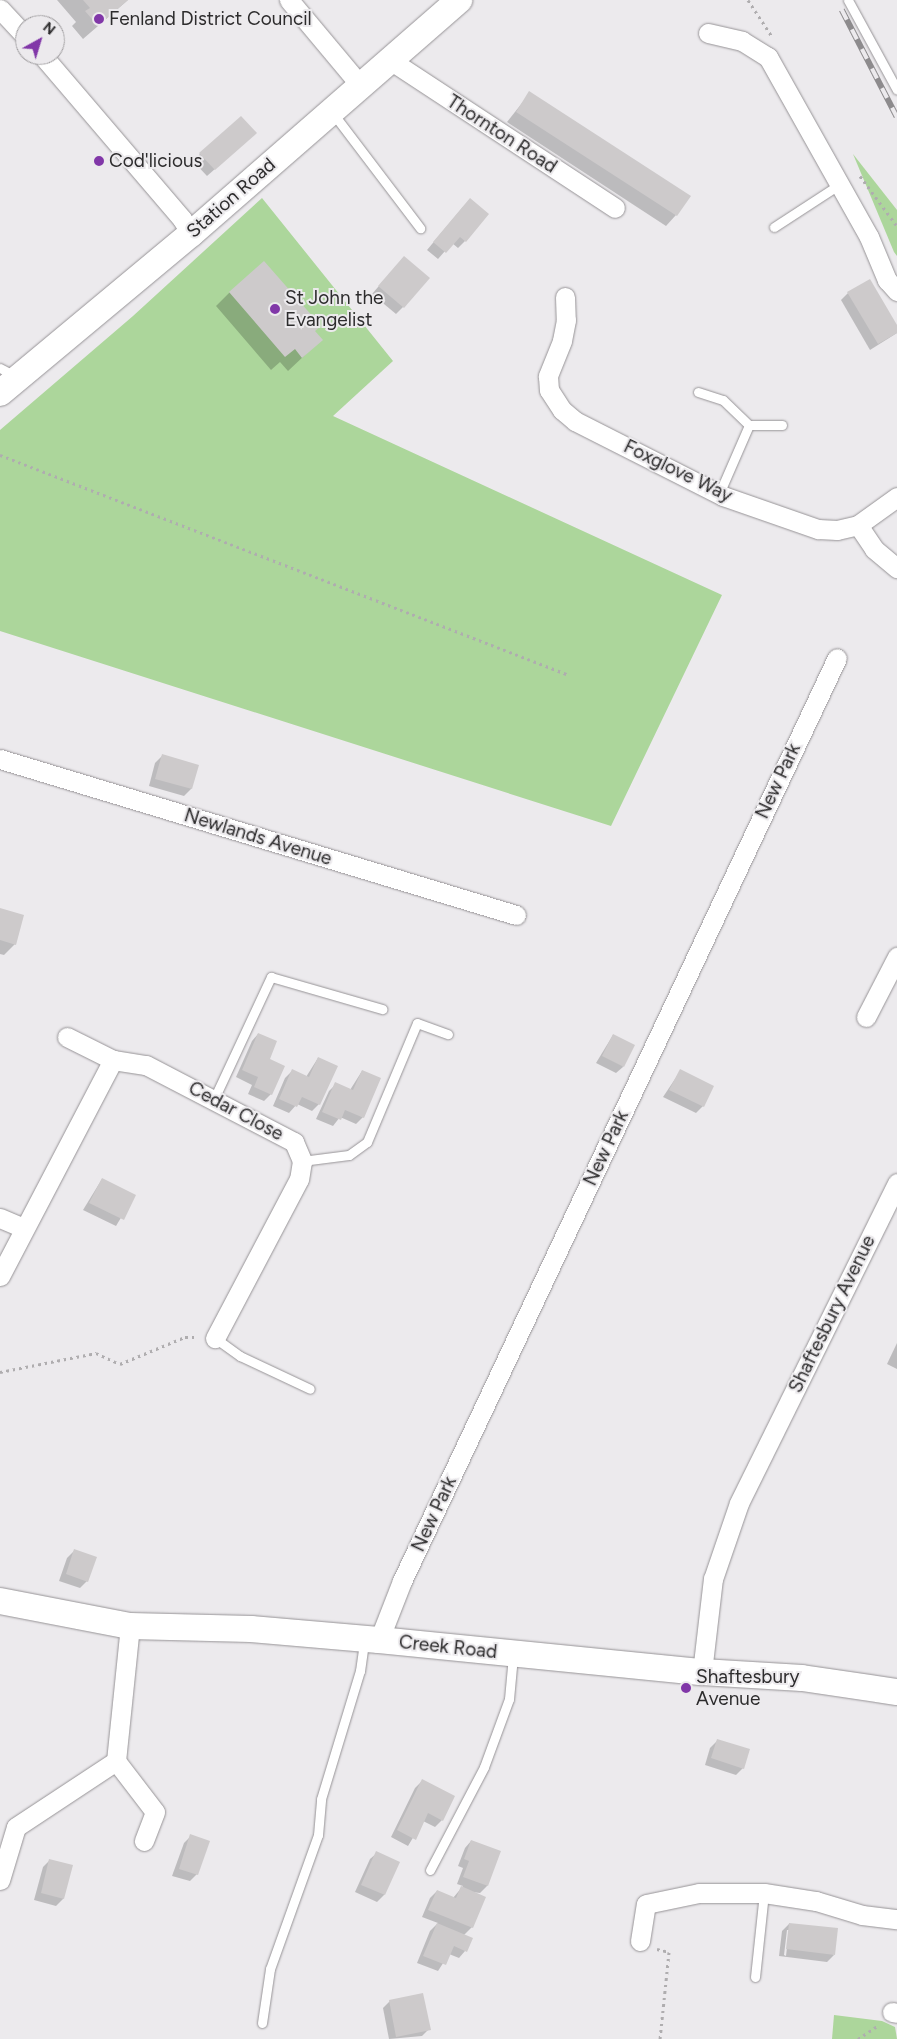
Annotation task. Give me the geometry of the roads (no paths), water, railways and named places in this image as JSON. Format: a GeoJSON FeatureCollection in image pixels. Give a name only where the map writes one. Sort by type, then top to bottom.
{"type":"FeatureCollection","features":[{"type":"Feature","properties":{"kind":"street"},"geometry":{"type":"LineString","coordinates":[[288,0],[360,85]]}},
{"type":"Feature","properties":{"kind":"street","name":"Station Road"},"geometry":{"type":"LineString","coordinates":[[6,380],[191,234],[330,110],[459,0]]}},
{"type":"Feature","properties":{"kind":"street"},"geometry":{"type":"LineString","coordinates":[[0,9],[15,25]]}},
{"type":"Feature","properties":{"kind":"street"},"geometry":{"type":"LineString","coordinates":[[708,33],[742,41],[768,57],[869,237],[887,280],[897,291]]}},
{"type":"Feature","properties":{"kind":"street","name":"Thornton Road"},"geometry":{"type":"LineString","coordinates":[[390,60],[615,208]]}},
{"type":"Feature","properties":{"kind":"street"},"geometry":{"type":"LineString","coordinates":[[51,65],[182,219],[191,234]]}},
{"type":"Feature","properties":{"kind":"street","name":"Foxglove Way"},"geometry":{"type":"LineString","coordinates":[[564,297],[566,320],[562,341],[548,376],[549,390],[562,410],[575,421],[719,494],[818,529],[837,530],[858,524]]}},
{"type":"Feature","properties":{"kind":"street"},"geometry":{"type":"LineString","coordinates":[[897,497],[858,524],[874,549],[897,568]]}},
{"type":"Feature","properties":{"kind":"street","name":"New Park"},"geometry":{"type":"LineString","coordinates":[[371,1639],[402,1581],[837,658]]}},
{"type":"Feature","properties":{"kind":"street","name":"Newlands Avenue"},"geometry":{"type":"LineString","coordinates":[[0,759],[516,916]]}},
{"type":"Feature","properties":{"kind":"street"},"geometry":{"type":"LineString","coordinates":[[866,1017],[897,957]]}},
{"type":"Feature","properties":{"kind":"street","name":"Cedar Close"},"geometry":{"type":"LineString","coordinates":[[67,1037],[113,1060],[146,1065],[214,1099],[294,1142],[302,1160]]}},
{"type":"Feature","properties":{"kind":"street"},"geometry":{"type":"LineString","coordinates":[[0,1276],[23,1228],[113,1060]]}},
{"type":"Feature","properties":{"kind":"street"},"geometry":{"type":"LineString","coordinates":[[215,1338],[299,1180],[302,1160]]}},
{"type":"Feature","properties":{"kind":"street","name":"Shaftesbury Avenue"},"geometry":{"type":"LineString","coordinates":[[702,1672],[713,1579],[739,1502],[897,1183]]}},
{"type":"Feature","properties":{"kind":"street"},"geometry":{"type":"LineString","coordinates":[[0,1218],[23,1228]]}},
{"type":"Feature","properties":{"kind":"street","name":"Creek Road"},"geometry":{"type":"LineString","coordinates":[[0,1601],[130,1626],[251,1629],[371,1639],[702,1672],[802,1678],[897,1692]]}},
{"type":"Feature","properties":{"kind":"street"},"geometry":{"type":"LineString","coordinates":[[130,1626],[116,1762],[155,1812],[144,1841]]}},
{"type":"Feature","properties":{"kind":"street"},"geometry":{"type":"LineString","coordinates":[[0,1880],[16,1828],[116,1762]]}},
{"type":"Feature","properties":{"kind":"street"},"geometry":{"type":"LineString","coordinates":[[640,1941],[646,1904],[698,1893],[764,1893],[816,1901],[862,1915],[897,1919]]}},
{"type":"Feature","properties":{"kind":"lane"},"geometry":{"type":"LineString","coordinates":[[848,0],[897,90]]}},
{"type":"Feature","properties":{"kind":"lane"},"geometry":{"type":"LineString","coordinates":[[330,110],[420,228]]}},
{"type":"Feature","properties":{"kind":"lane"},"geometry":{"type":"LineString","coordinates":[[774,227],[840,184]]}},
{"type":"Feature","properties":{"kind":"lane"},"geometry":{"type":"LineString","coordinates":[[698,392],[723,400],[749,425],[782,425]]}},
{"type":"Feature","properties":{"kind":"lane"},"geometry":{"type":"LineString","coordinates":[[719,494],[749,425]]}},
{"type":"Feature","properties":{"kind":"lane"},"geometry":{"type":"LineString","coordinates":[[214,1099],[272,977],[382,1009]]}},
{"type":"Feature","properties":{"kind":"lane"},"geometry":{"type":"LineString","coordinates":[[302,1160],[350,1155],[368,1142],[417,1022],[448,1034]]}},
{"type":"Feature","properties":{"kind":"lane"},"geometry":{"type":"LineString","coordinates":[[215,1338],[240,1356],[310,1389]]}},
{"type":"Feature","properties":{"kind":"lane"},"geometry":{"type":"LineString","coordinates":[[262,2023],[270,1969],[318,1835],[321,1800],[371,1639]]}},
{"type":"Feature","properties":{"kind":"lane"},"geometry":{"type":"LineString","coordinates":[[430,1870],[484,1768],[508,1699],[513,1653]]}},
{"type":"Feature","properties":{"kind":"lane"},"geometry":{"type":"LineString","coordinates":[[755,1977],[764,1893]]}},
{"type":"Feature","properties":{"kind":"railway"},"geometry":{"type":"LineString","coordinates":[[842,10],[897,117]]}},
{"type":"Feature","properties":{"kind":"place","name":"Fenland District Council"},"geometry":{"type":"Point","coordinates":[99,19]}},
{"type":"Feature","properties":{"kind":"place","name":"Cod'licious"},"geometry":{"type":"Point","coordinates":[99,161]}},
{"type":"Feature","properties":{"kind":"place","name":"St John the Evangelist"},"geometry":{"type":"Point","coordinates":[275,309]}},
{"type":"Feature","properties":{"kind":"place","name":"Shaftesbury Avenue"},"geometry":{"type":"Point","coordinates":[686,1688]}}]}
